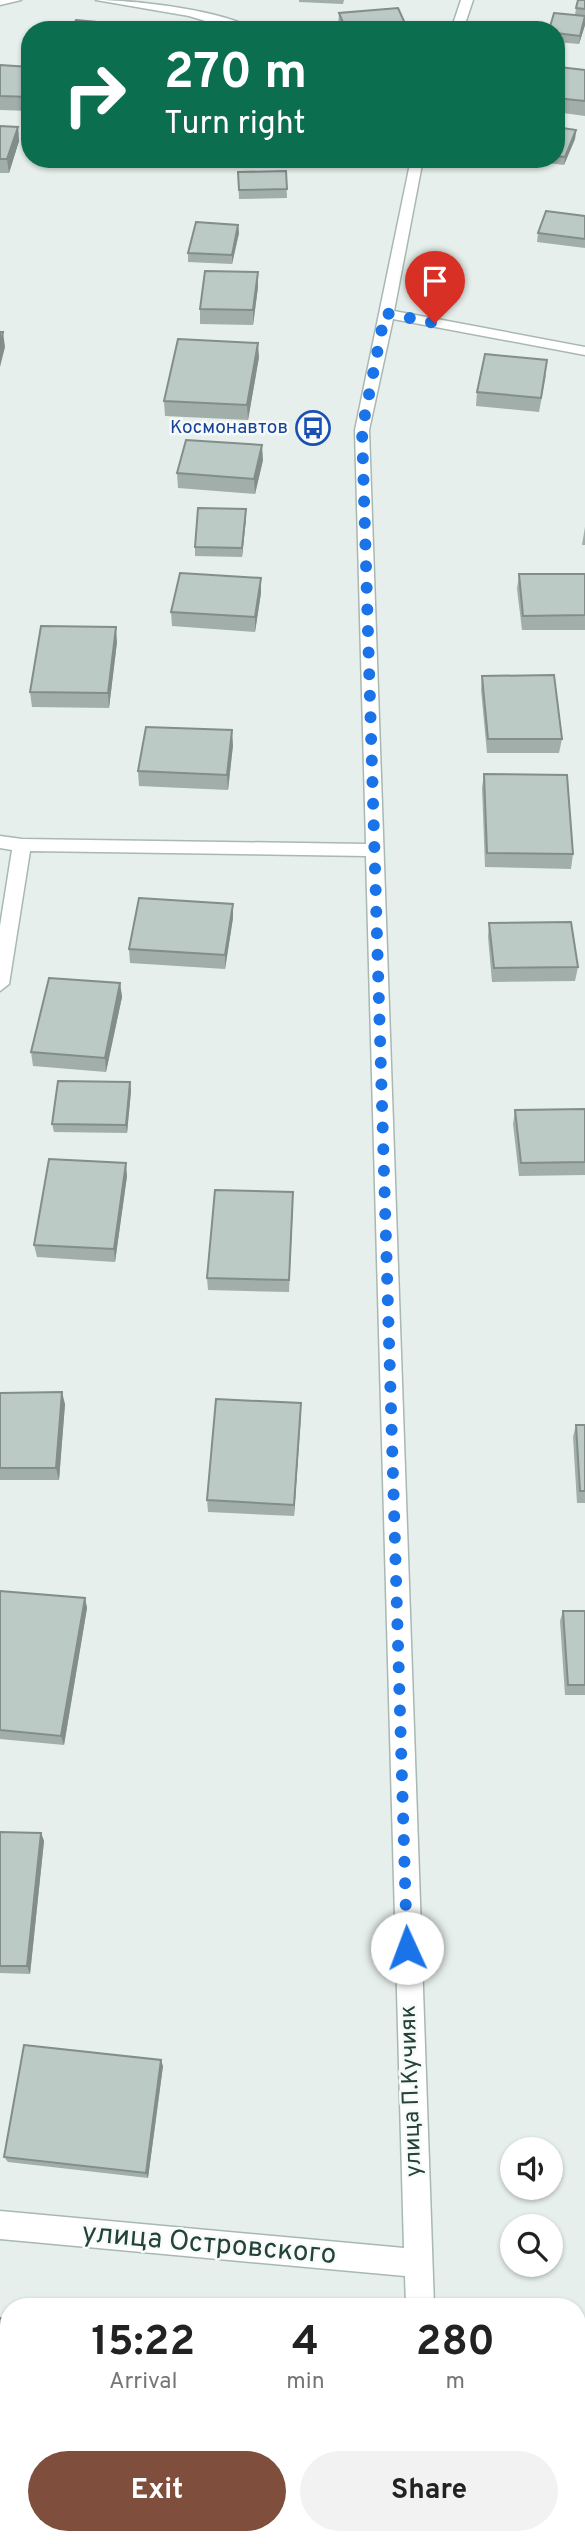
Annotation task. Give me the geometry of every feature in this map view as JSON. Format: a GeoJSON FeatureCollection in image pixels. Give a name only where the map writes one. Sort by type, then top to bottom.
{"type":"FeatureCollection","features":[{"type":"Feature","properties":{"kind":"street"},"geometry":{"type":"LineString","coordinates":[[0,2],[15,0]]}},
{"type":"Feature","properties":{"kind":"street"},"geometry":{"type":"LineString","coordinates":[[102,0],[190,13],[217,21]]}},
{"type":"Feature","properties":{"kind":"street"},"geometry":{"type":"LineString","coordinates":[[460,21],[467,0]]}},
{"type":"Feature","properties":{"kind":"street","name":"улица П.Кучияк"},"geometry":{"type":"LineString","coordinates":[[416,168],[362,430],[419,2298]]}},
{"type":"Feature","properties":{"kind":"street"},"geometry":{"type":"LineString","coordinates":[[385,313],[585,351]]}},
{"type":"Feature","properties":{"kind":"street"},"geometry":{"type":"LineString","coordinates":[[0,842],[22,845],[374,850]]}},
{"type":"Feature","properties":{"kind":"street"},"geometry":{"type":"LineString","coordinates":[[0,984],[22,845]]}},
{"type":"Feature","properties":{"kind":"street","name":"улица Островского"},"geometry":{"type":"LineString","coordinates":[[0,2225],[305,2255],[417,2263]]}},
{"type":"Feature","properties":{"kind":"building"},"geometry":{"type":"Polygon","coordinates":[[[578,0],[585,0],[585,9],[576,8],[578,0]]]}},
{"type":"Feature","properties":{"kind":"building"},"geometry":{"type":"Polygon","coordinates":[[[398,8],[404,21],[342,21],[339,13],[398,8]]]}},
{"type":"Feature","properties":{"kind":"building"},"geometry":{"type":"Polygon","coordinates":[[[554,13],[585,16],[580,36],[565,34],[565,21],[552,21],[554,13]]]}},
{"type":"Feature","properties":{"kind":"building"},"geometry":{"type":"Polygon","coordinates":[[[0,65],[21,66],[21,97],[0,96],[0,65]]]}},
{"type":"Feature","properties":{"kind":"building"},"geometry":{"type":"Polygon","coordinates":[[[565,68],[585,70],[585,101],[565,99],[565,68]]]}},
{"type":"Feature","properties":{"kind":"building"},"geometry":{"type":"Polygon","coordinates":[[[0,126],[18,127],[7,159],[0,159],[0,126]]]}},
{"type":"Feature","properties":{"kind":"building"},"geometry":{"type":"Polygon","coordinates":[[[565,128],[576,130],[565,157],[565,128]]]}},
{"type":"Feature","properties":{"kind":"building"},"geometry":{"type":"Polygon","coordinates":[[[286,171],[287,189],[239,190],[238,172],[286,171]]]}},
{"type":"Feature","properties":{"kind":"building"},"geometry":{"type":"Polygon","coordinates":[[[546,211],[585,216],[585,239],[538,233],[546,211]]]}},
{"type":"Feature","properties":{"kind":"building"},"geometry":{"type":"Polygon","coordinates":[[[196,222],[238,225],[232,255],[188,253],[196,222]]]}},
{"type":"Feature","properties":{"kind":"building"},"geometry":{"type":"Polygon","coordinates":[[[205,271],[258,272],[253,310],[200,309],[205,271]]]}},
{"type":"Feature","properties":{"kind":"building"},"geometry":{"type":"Polygon","coordinates":[[[178,339],[258,343],[247,405],[164,401],[178,339]]]}},
{"type":"Feature","properties":{"kind":"building"},"geometry":{"type":"Polygon","coordinates":[[[485,354],[547,360],[541,398],[477,392],[485,354]]]}},
{"type":"Feature","properties":{"kind":"building"},"geometry":{"type":"Polygon","coordinates":[[[186,440],[262,445],[254,479],[177,473],[186,440]]]}},
{"type":"Feature","properties":{"kind":"building"},"geometry":{"type":"Polygon","coordinates":[[[198,508],[246,509],[242,548],[195,547],[198,508]]]}},
{"type":"Feature","properties":{"kind":"building"},"geometry":{"type":"Polygon","coordinates":[[[180,573],[261,578],[255,617],[171,612],[180,573]]]}},
{"type":"Feature","properties":{"kind":"building"},"geometry":{"type":"Polygon","coordinates":[[[519,574],[585,574],[585,615],[523,616],[519,574]]]}},
{"type":"Feature","properties":{"kind":"building"},"geometry":{"type":"Polygon","coordinates":[[[41,626],[116,627],[108,693],[30,692],[41,626]]]}},
{"type":"Feature","properties":{"kind":"building"},"geometry":{"type":"Polygon","coordinates":[[[554,675],[562,739],[488,739],[482,676],[554,675]]]}},
{"type":"Feature","properties":{"kind":"building"},"geometry":{"type":"Polygon","coordinates":[[[146,727],[232,730],[227,775],[138,771],[146,727]]]}},
{"type":"Feature","properties":{"kind":"building"},"geometry":{"type":"Polygon","coordinates":[[[484,774],[567,775],[573,854],[487,853],[484,774]]]}},
{"type":"Feature","properties":{"kind":"building"},"geometry":{"type":"Polygon","coordinates":[[[139,898],[233,904],[225,955],[129,949],[139,898]]]}},
{"type":"Feature","properties":{"kind":"building"},"geometry":{"type":"Polygon","coordinates":[[[571,922],[578,967],[494,968],[489,923],[571,922]]]}},
{"type":"Feature","properties":{"kind":"building"},"geometry":{"type":"Polygon","coordinates":[[[49,978],[120,983],[105,1058],[31,1052],[49,978]]]}},
{"type":"Feature","properties":{"kind":"building"},"geometry":{"type":"Polygon","coordinates":[[[58,1081],[130,1082],[126,1125],[52,1124],[58,1081]]]}},
{"type":"Feature","properties":{"kind":"building"},"geometry":{"type":"Polygon","coordinates":[[[585,1109],[585,1162],[521,1163],[515,1110],[585,1109]]]}},
{"type":"Feature","properties":{"kind":"building"},"geometry":{"type":"Polygon","coordinates":[[[49,1159],[126,1163],[114,1249],[34,1245],[49,1159]]]}},
{"type":"Feature","properties":{"kind":"building"},"geometry":{"type":"Polygon","coordinates":[[[215,1190],[293,1192],[289,1280],[207,1278],[215,1190]]]}},
{"type":"Feature","properties":{"kind":"building"},"geometry":{"type":"Polygon","coordinates":[[[62,1392],[56,1468],[0,1468],[0,1393],[62,1392]]]}},
{"type":"Feature","properties":{"kind":"building"},"geometry":{"type":"Polygon","coordinates":[[[216,1399],[301,1403],[294,1505],[207,1500],[216,1399]]]}},
{"type":"Feature","properties":{"kind":"building"},"geometry":{"type":"Polygon","coordinates":[[[576,1425],[585,1425],[585,1491],[580,1491],[576,1425]]]}},
{"type":"Feature","properties":{"kind":"building"},"geometry":{"type":"Polygon","coordinates":[[[0,1591],[85,1598],[61,1736],[0,1730],[0,1591]]]}},
{"type":"Feature","properties":{"kind":"building"},"geometry":{"type":"Polygon","coordinates":[[[563,1611],[585,1611],[585,1685],[568,1685],[563,1611]]]}},
{"type":"Feature","properties":{"kind":"building"},"geometry":{"type":"Polygon","coordinates":[[[0,1832],[41,1833],[27,1966],[0,1966],[0,1832]]]}},
{"type":"Feature","properties":{"kind":"building"},"geometry":{"type":"Polygon","coordinates":[[[24,2045],[161,2060],[146,2173],[4,2157],[24,2045]]]}},
{"type":"Feature","properties":{"kind":"place","name":"Космонавтов"},"geometry":{"type":"Point","coordinates":[313,428]}},
{"type":"Feature","properties":{"kind":"route"},"geometry":{"type":"LineString","coordinates":[[407,1948],[362,430],[385,313],[435,323]]}}]}
